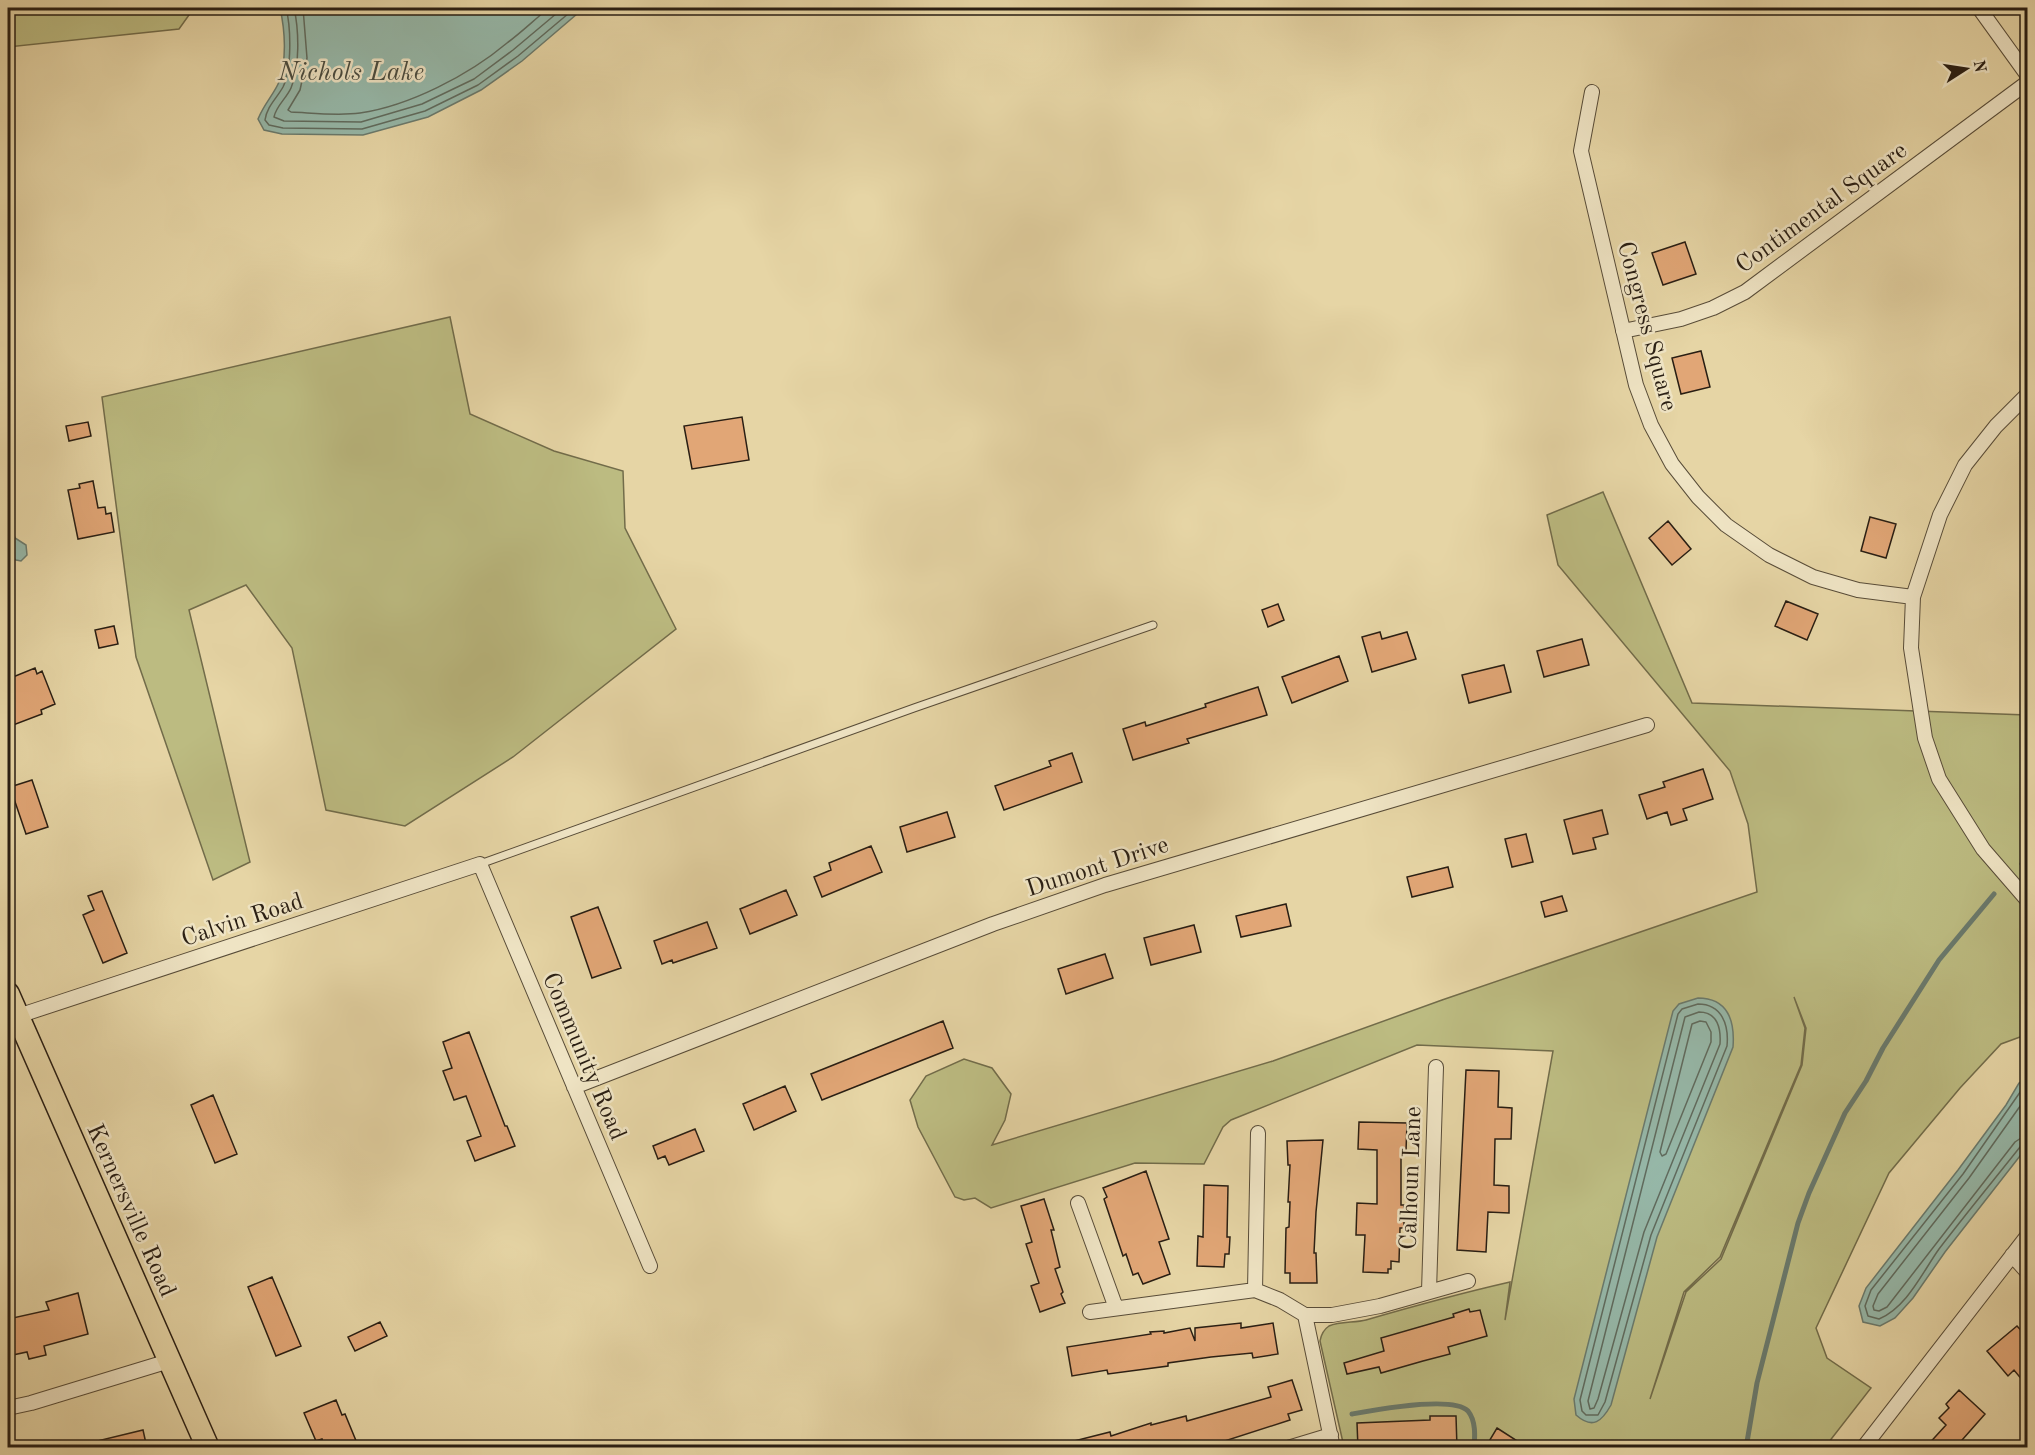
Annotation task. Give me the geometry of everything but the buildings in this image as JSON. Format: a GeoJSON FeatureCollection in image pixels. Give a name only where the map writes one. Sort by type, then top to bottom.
{"type":"FeatureCollection","features":[{"type":"Feature","properties":{"kind":"main road","name":"Kernersville Road"},"geometry":{"type":"LineString","coordinates":[[8,994],[12,1018],[208,1448]]}},
{"type":"Feature","properties":{"kind":"street"},"geometry":{"type":"LineString","coordinates":[[1978,8],[2028,76]]}},
{"type":"Feature","properties":{"kind":"street","name":"Contimental Square"},"geometry":{"type":"LineString","coordinates":[[1623,331],[1681,319],[1713,308],[1745,292],[2028,82]]}},
{"type":"Feature","properties":{"kind":"street","name":"Congress Square"},"geometry":{"type":"LineString","coordinates":[[1592,92],[1581,151],[1636,385],[1651,425],[1672,464],[1698,497],[1726,525],[1769,555],[1813,577],[1858,590],[1913,597]]}},
{"type":"Feature","properties":{"kind":"street"},"geometry":{"type":"LineString","coordinates":[[2028,394],[1996,426],[1965,465],[1940,515],[1913,597],[1911,648],[1925,738],[1939,778],[1983,849],[2028,901]]}},
{"type":"Feature","properties":{"kind":"street","name":"Dumont Drive"},"geometry":{"type":"LineString","coordinates":[[574,1087],[982,928],[1105,885],[1647,725]]}},
{"type":"Feature","properties":{"kind":"street","name":"Calvin Road"},"geometry":{"type":"LineString","coordinates":[[12,1018],[480,864]]}},
{"type":"Feature","properties":{"kind":"street","name":"Community Road"},"geometry":{"type":"LineString","coordinates":[[480,864],[650,1266]]}},
{"type":"Feature","properties":{"kind":"street","name":"Calhoun Lane"},"geometry":{"type":"LineString","coordinates":[[1429,1291],[1436,1067]]}},
{"type":"Feature","properties":{"kind":"street"},"geometry":{"type":"LineString","coordinates":[[1255,1290],[1258,1133]]}},
{"type":"Feature","properties":{"kind":"street"},"geometry":{"type":"LineString","coordinates":[[1078,1203],[1116,1308]]}},
{"type":"Feature","properties":{"kind":"street"},"geometry":{"type":"LineString","coordinates":[[1863,1448],[2028,1234]]}},
{"type":"Feature","properties":{"kind":"street"},"geometry":{"type":"LineString","coordinates":[[2013,1255],[2028,1273]]}},
{"type":"Feature","properties":{"kind":"street"},"geometry":{"type":"LineString","coordinates":[[1090,1312],[1255,1290],[1280,1300],[1305,1314],[1332,1315],[1380,1306],[1468,1281]]}},
{"type":"Feature","properties":{"kind":"street"},"geometry":{"type":"LineString","coordinates":[[1288,1448],[1332,1441],[1305,1314]]}},
{"type":"Feature","properties":{"kind":"street"},"geometry":{"type":"LineString","coordinates":[[8,1408],[169,1361]]}},
{"type":"Feature","properties":{"kind":"lane"},"geometry":{"type":"LineString","coordinates":[[480,864],[1153,625]]}},
{"type":"Feature","properties":{"kind":"shaded area"},"geometry":{"type":"Polygon","coordinates":[[[8,8],[194,8],[179,29],[8,47],[8,8]]]}},
{"type":"Feature","properties":{"kind":"shaded area"},"geometry":{"type":"Polygon","coordinates":[[[450,317],[470,414],[554,451],[623,471],[625,528],[676,629],[513,757],[405,826],[326,810],[292,648],[246,585],[189,610],[250,862],[213,880],[136,657],[102,397],[450,317]]]}},
{"type":"Feature","properties":{"kind":"shaded area"},"geometry":{"type":"Polygon","coordinates":[[[1603,492],[1692,703],[2027,715],[2027,1036],[2001,1044],[1960,1088],[1889,1173],[1816,1328],[1827,1358],[1871,1388],[1825,1447],[1344,1447],[1320,1341],[1329,1326],[1366,1320],[1510,1282],[1505,1320],[1553,1051],[1417,1045],[1231,1120],[1223,1127],[1204,1164],[1135,1163],[991,1208],[975,1198],[964,1200],[955,1197],[918,1127],[910,1100],[926,1076],[964,1059],[992,1068],[1011,1094],[1005,1120],[992,1145],[1273,1061],[1442,1000],[1757,892],[1748,824],[1730,771],[1558,565],[1547,515],[1603,492]],[[1794,997],[1805,1028],[1801,1065],[1720,1257],[1684,1292],[1650,1399],[1686,1292],[1721,1259],[1802,1065],[1806,1028],[1794,997]]]}},
{"type":"Feature","properties":{"kind":"water","name":"Nichols Lake"},"geometry":{"type":"Polygon","coordinates":[[[280,8],[584,8],[522,61],[481,90],[428,117],[363,135],[282,134],[264,130],[258,119],[282,73],[284,35],[280,8]]]}},
{"type":"Feature","properties":{"kind":"water"},"geometry":{"type":"Polygon","coordinates":[[[8,528],[12,528],[15,538],[26,545],[27,555],[21,561],[8,555],[8,528]]]}},
{"type":"Feature","properties":{"kind":"water"},"geometry":{"type":"Polygon","coordinates":[[[1698,998],[1716,1002],[1728,1013],[1733,1028],[1733,1047],[1657,1237],[1611,1405],[1596,1422],[1587,1422],[1576,1415],[1574,1399],[1673,1011],[1679,1004],[1698,998]]]}},
{"type":"Feature","properties":{"kind":"water"},"geometry":{"type":"Polygon","coordinates":[[[2027,1078],[2027,1147],[1945,1252],[1913,1298],[1895,1318],[1880,1326],[1863,1322],[1859,1306],[1866,1288],[1958,1170],[2006,1105],[2019,1083],[2027,1078]]]}},
{"type":"Feature","properties":{"kind":"waterway"},"geometry":{"type":"LineString","coordinates":[[2022,864],[2028,859]]}},
{"type":"Feature","properties":{"kind":"waterway"},"geometry":{"type":"LineString","coordinates":[[1746,1448],[1757,1383],[1798,1223],[1809,1193],[1845,1113],[1866,1081],[1883,1048],[1939,960],[1994,894]]}},
{"type":"Feature","properties":{"kind":"waterway"},"geometry":{"type":"LineString","coordinates":[[1352,1414],[1413,1405],[1460,1406],[1468,1411],[1474,1424],[1474,1448]]}}]}
